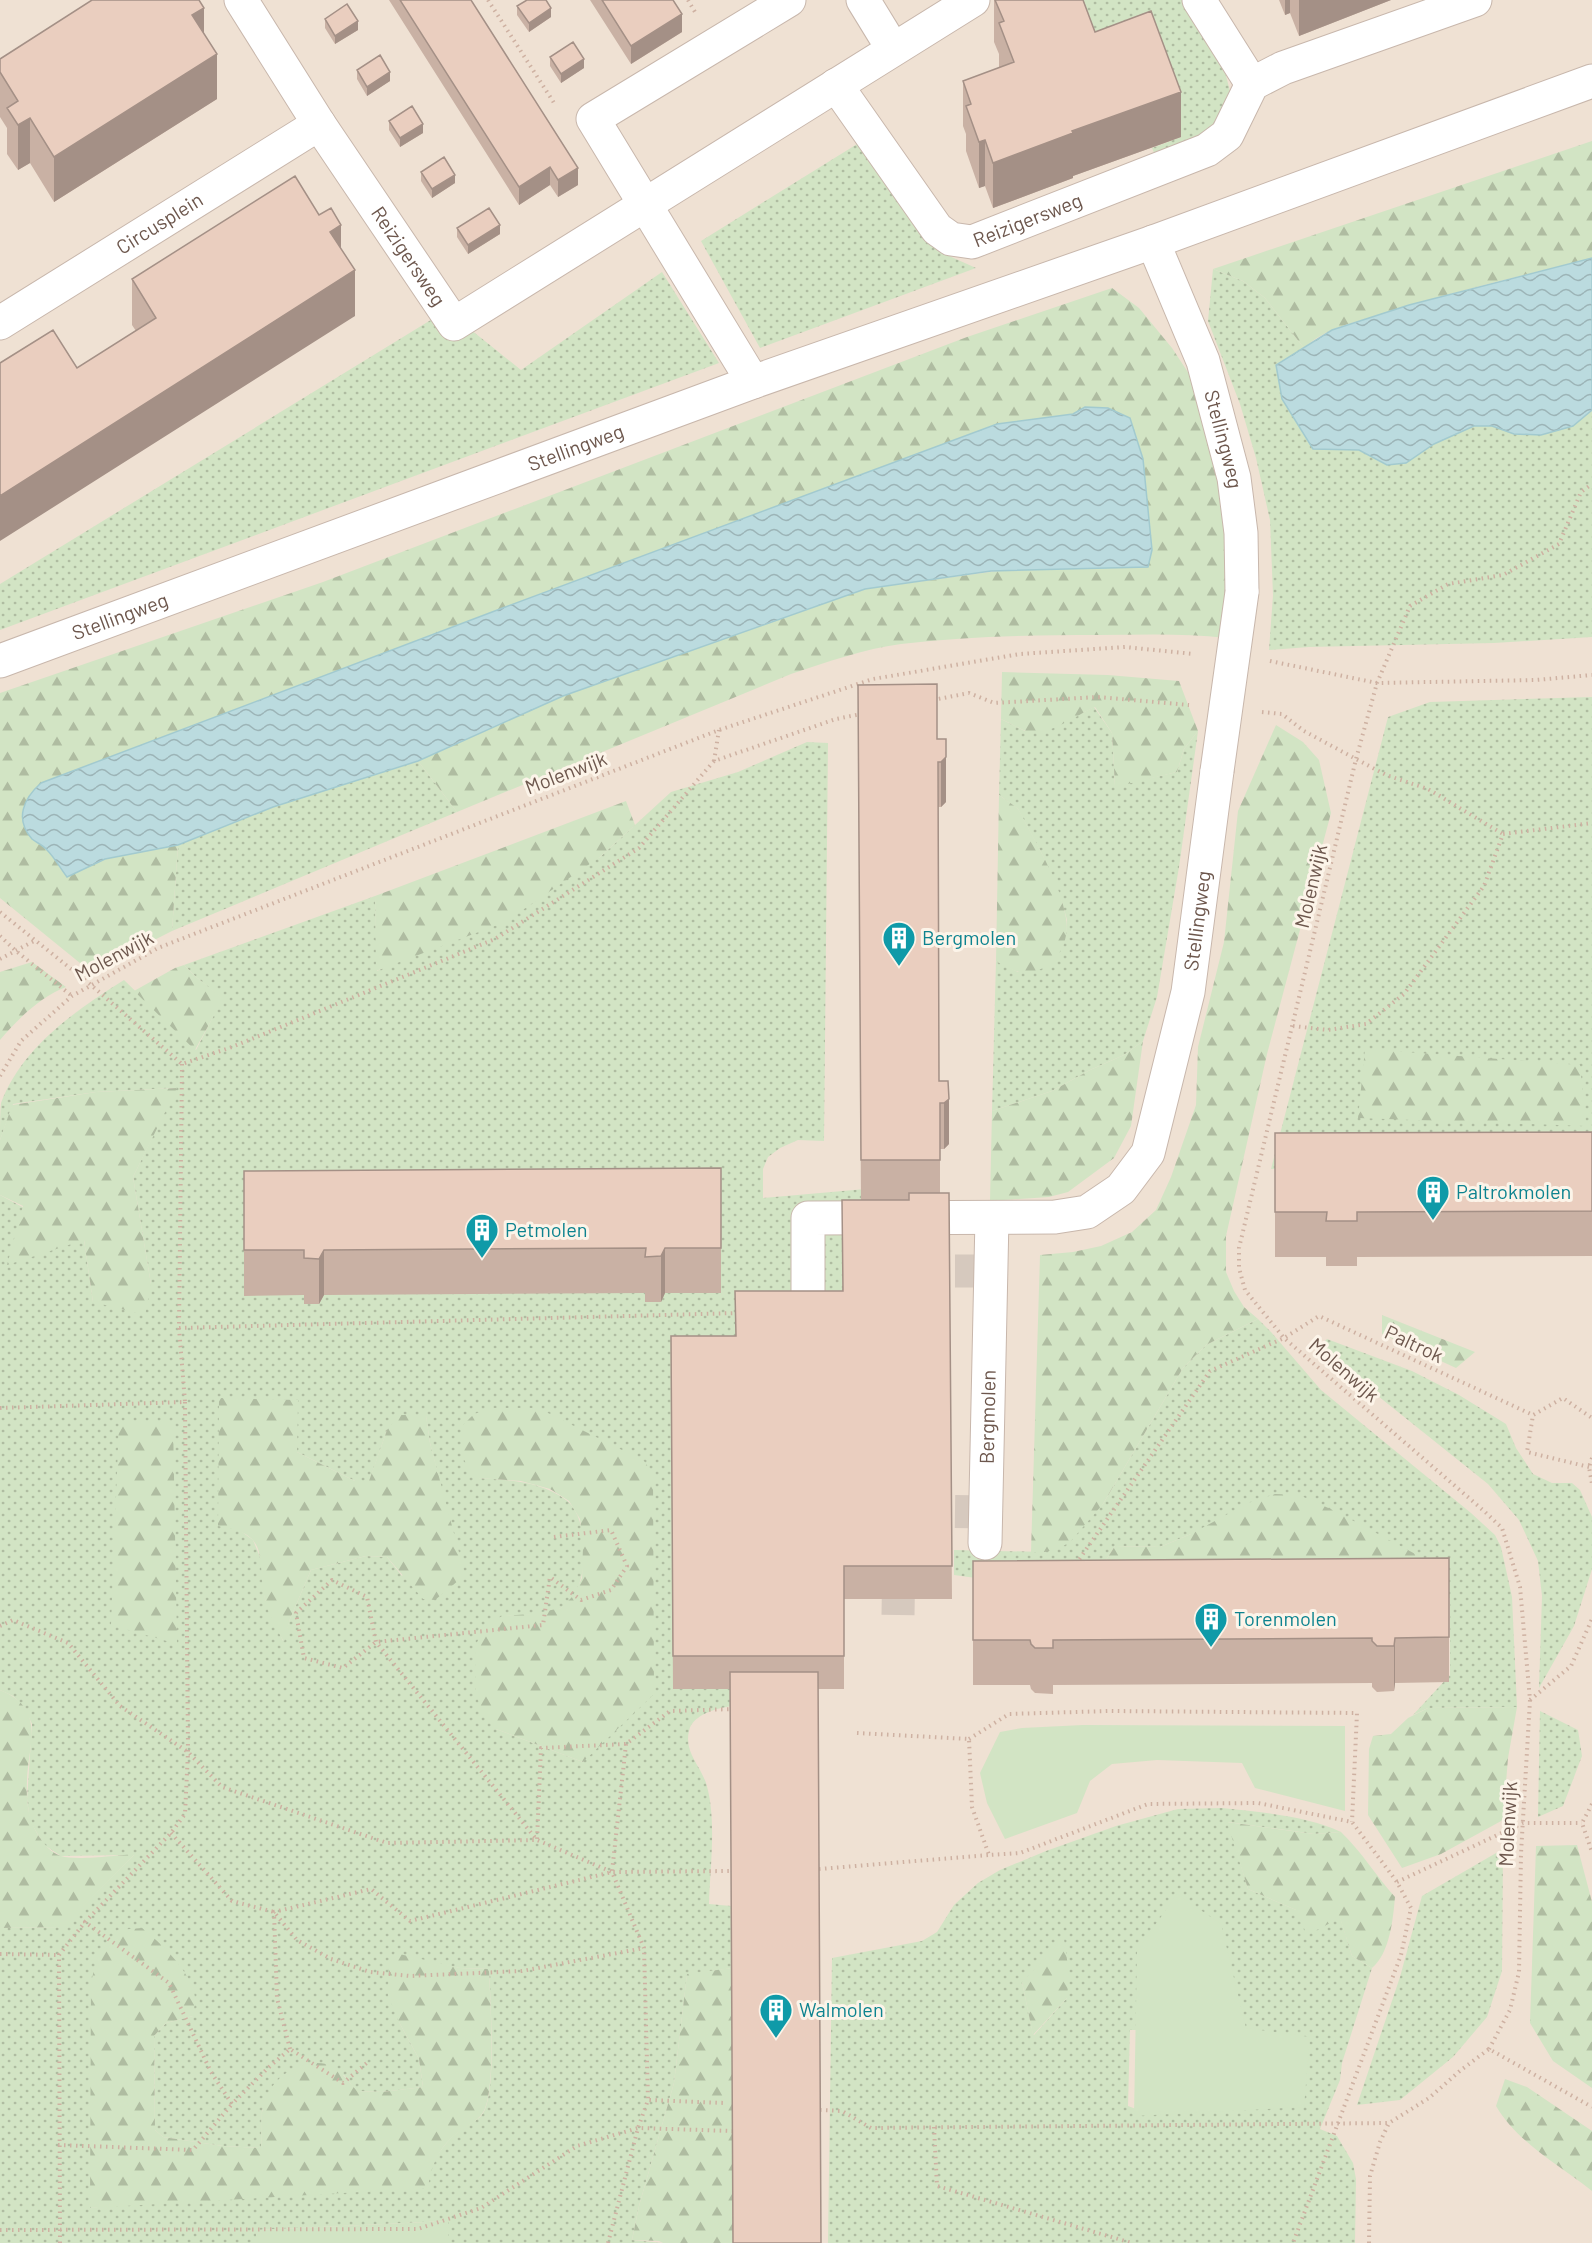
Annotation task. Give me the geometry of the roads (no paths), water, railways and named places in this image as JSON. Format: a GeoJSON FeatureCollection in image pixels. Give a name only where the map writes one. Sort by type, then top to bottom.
{"type":"FeatureCollection","features":[{"type":"Feature","properties":{"kind":"street","name":"Reizigersweg"},"geometry":{"type":"LineString","coordinates":[[241,0],[319,124],[454,324],[973,0]]}},
{"type":"Feature","properties":{"kind":"street"},"geometry":{"type":"LineString","coordinates":[[753,382],[593,119],[789,0]]}},
{"type":"Feature","properties":{"kind":"street"},"geometry":{"type":"LineString","coordinates":[[863,0],[893,49]]}},
{"type":"Feature","properties":{"kind":"street"},"geometry":{"type":"LineString","coordinates":[[1199,0],[1252,84],[1282,68],[1475,0]]}},
{"type":"Feature","properties":{"kind":"street","name":"Stellingweg"},"geometry":{"type":"LineString","coordinates":[[0,662],[753,382],[1153,242],[1592,81]]}},
{"type":"Feature","properties":{"kind":"street","name":"Reizigersweg"},"geometry":{"type":"LineString","coordinates":[[836,85],[937,229],[951,239],[972,242],[1207,150],[1227,135],[1252,84]]}},
{"type":"Feature","properties":{"kind":"street","name":"Circusplein"},"geometry":{"type":"LineString","coordinates":[[0,324],[319,124]]}},
{"type":"Feature","properties":{"kind":"street","name":"Stellingweg"},"geometry":{"type":"LineString","coordinates":[[808,1311],[808,1218],[1055,1217],[1087,1212],[1121,1189],[1148,1153],[1188,992],[1216,771],[1242,592],[1241,532],[1234,478],[1203,361],[1153,242]]}},
{"type":"Feature","properties":{"kind":"street","name":"Bergmolen"},"geometry":{"type":"LineString","coordinates":[[985,1543],[992,1218]]}},
{"type":"Feature","properties":{"kind":"water"},"geometry":{"type":"Polygon","coordinates":[[[1592,258],[1592,410],[1573,426],[1541,435],[1514,434],[1492,426],[1474,426],[1434,444],[1406,463],[1387,465],[1359,450],[1313,449],[1282,399],[1276,365],[1332,330],[1409,305],[1592,258]]]}},
{"type":"Feature","properties":{"kind":"water"},"geometry":{"type":"Polygon","coordinates":[[[1085,407],[1108,408],[1130,418],[1143,459],[1152,550],[1148,567],[991,571],[865,589],[563,696],[418,761],[273,807],[178,845],[105,859],[67,877],[50,853],[32,839],[23,824],[22,816],[26,802],[41,783],[997,424],[1073,414],[1085,407]]]}},
{"type":"Feature","properties":{"kind":"tunnel"},"geometry":{"type":"LineString","coordinates":[[906,1271],[991,1271]]}},
{"type":"Feature","properties":{"kind":"tunnel"},"geometry":{"type":"LineString","coordinates":[[906,1511],[986,1512]]}},
{"type":"Feature","properties":{"kind":"tunnel"},"geometry":{"type":"LineString","coordinates":[[898,1615],[899,1553]]}},
{"type":"Feature","properties":{"kind":"place","name":"Bergmolen"},"geometry":{"type":"Point","coordinates":[899,967]}},
{"type":"Feature","properties":{"kind":"place","name":"Paltrokmolen"},"geometry":{"type":"Point","coordinates":[1433,1221]}},
{"type":"Feature","properties":{"kind":"place","name":"Petmolen"},"geometry":{"type":"Point","coordinates":[482,1259]}},
{"type":"Feature","properties":{"kind":"place","name":"Torenmolen"},"geometry":{"type":"Point","coordinates":[1211,1648]}},
{"type":"Feature","properties":{"kind":"place","name":"Walmolen"},"geometry":{"type":"Point","coordinates":[776,2039]}}]}
